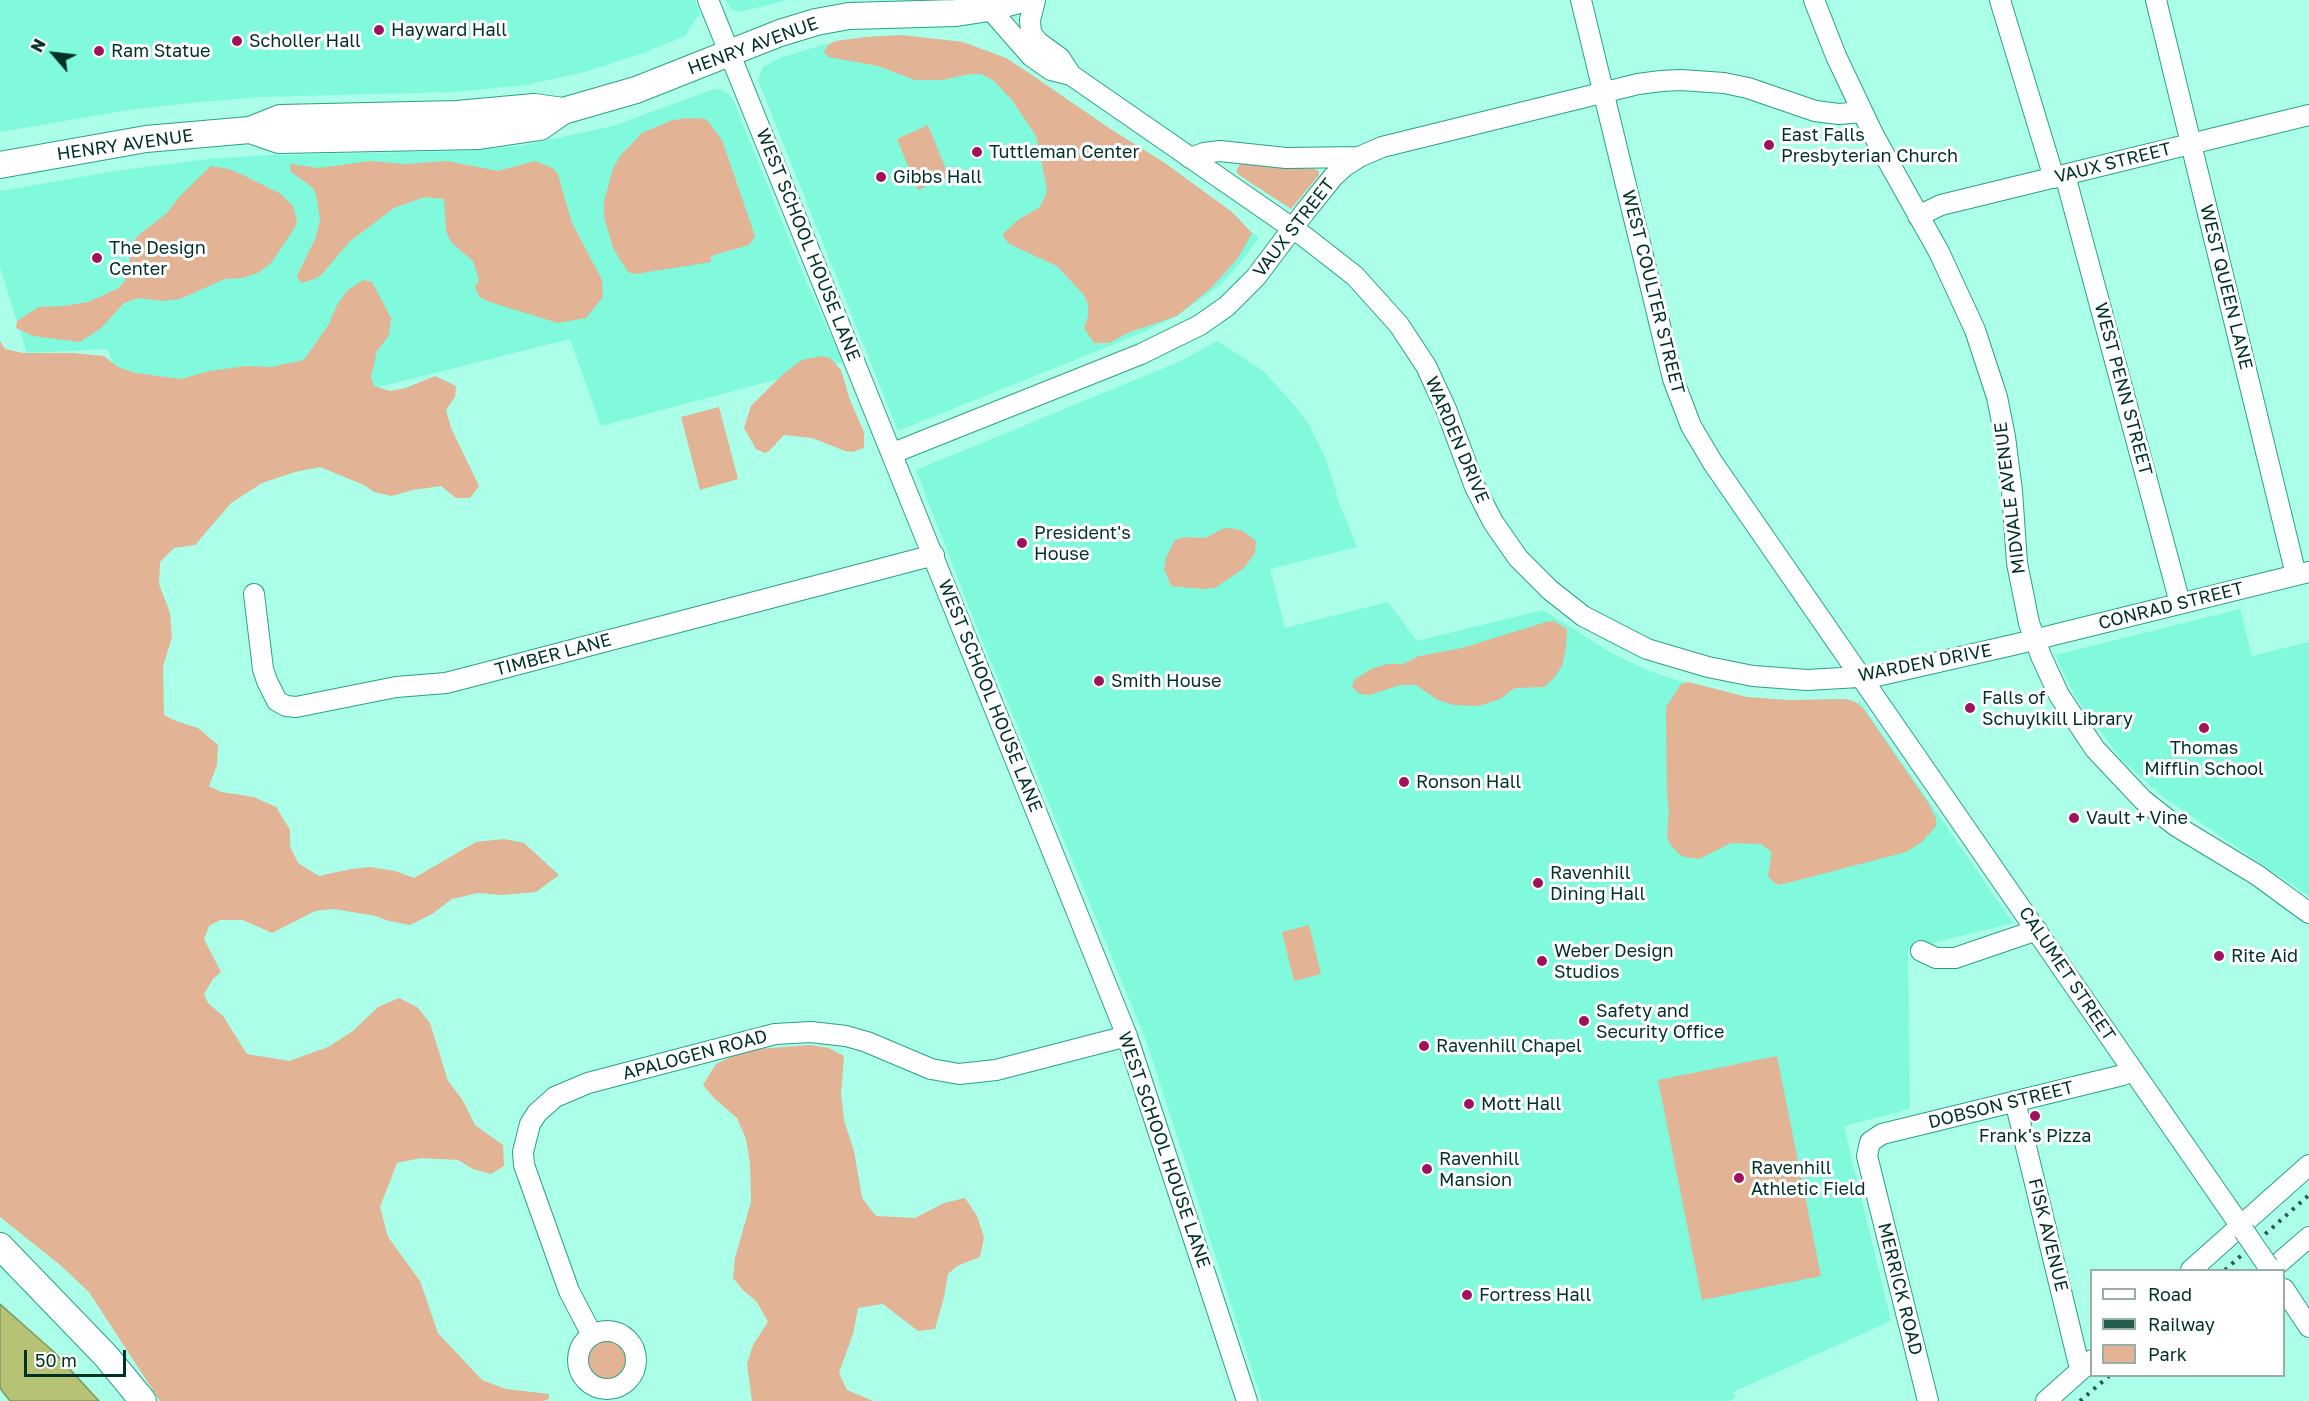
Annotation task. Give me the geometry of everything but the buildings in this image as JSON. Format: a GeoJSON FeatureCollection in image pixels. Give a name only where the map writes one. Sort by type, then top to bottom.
{"type":"FeatureCollection","features":[{"type":"Feature","properties":{"kind":"main road","name":"HENRY AVENUE"},"geometry":{"type":"LineString","coordinates":[[0,165],[146,139],[250,130],[279,140],[479,136],[540,127],[563,111],[636,90],[780,33],[834,18],[956,13],[1019,0]]}},
{"type":"Feature","properties":{"kind":"main road"},"geometry":{"type":"LineString","coordinates":[[0,1246],[106,1356],[143,1401]]}},
{"type":"Feature","properties":{"kind":"main road"},"geometry":{"type":"LineString","coordinates":[[0,1270],[92,1365],[123,1401]]}},
{"type":"Feature","properties":{"kind":"street","name":"WEST SCHOOL HOUSE LANE"},"geometry":{"type":"LineString","coordinates":[[708,0],[1127,1036],[1247,1401]]}},
{"type":"Feature","properties":{"kind":"street","name":"WARDEN DRIVE"},"geometry":{"type":"LineString","coordinates":[[1035,0],[1030,20],[1031,33],[1043,46],[1060,58],[1071,75]]}},
{"type":"Feature","properties":{"kind":"street","name":"WEST COULTER STREET"},"geometry":{"type":"LineString","coordinates":[[1581,0],[1673,379],[1691,426],[1713,462],[1863,678]]}},
{"type":"Feature","properties":{"kind":"street","name":"MIDVALE AVENUE"},"geometry":{"type":"LineString","coordinates":[[1814,0],[1836,56],[1862,112],[1939,252],[1978,339],[1997,397],[2010,470],[2020,583],[2034,640],[2055,686],[2075,721],[2095,749],[2127,786],[2176,826],[2257,875],[2309,913]]}},
{"type":"Feature","properties":{"kind":"street","name":"WEST PENN STREET"},"geometry":{"type":"LineString","coordinates":[[2000,0],[2060,176],[2180,603]]}},
{"type":"Feature","properties":{"kind":"street","name":"WEST QUEEN LANE"},"geometry":{"type":"LineString","coordinates":[[2156,0],[2302,573]]}},
{"type":"Feature","properties":{"kind":"street","name":"WARDEN DRIVE"},"geometry":{"type":"LineString","coordinates":[[989,8],[1031,56],[1051,70],[1071,75],[1293,228],[1355,276],[1399,325],[1436,385],[1475,487],[1493,522],[1518,558],[1550,590],[1599,626],[1647,649],[1700,665],[1753,676],[1807,680],[1863,678],[2034,640]]}},
{"type":"Feature","properties":{"kind":"street","name":"VAUX STREET"},"geometry":{"type":"LineString","coordinates":[[893,453],[1130,359],[1200,326],[1227,306],[1256,278],[1333,177],[1359,157],[1382,147],[1638,84],[1661,81],[1703,81],[1748,88],[1815,111],[1839,114],[1862,112]]}},
{"type":"Feature","properties":{"kind":"street","name":"VAUX STREET"},"geometry":{"type":"LineString","coordinates":[[1918,216],[1941,205],[2191,144],[2307,122]]}},
{"type":"Feature","properties":{"kind":"street"},"geometry":{"type":"LineString","coordinates":[[1190,158],[1220,151],[1286,158],[1359,157]]}},
{"type":"Feature","properties":{"kind":"street","name":"TIMBER LANE"},"geometry":{"type":"LineString","coordinates":[[254,594],[263,669],[267,681],[277,701],[286,706],[296,707],[396,687],[427,685],[467,678],[933,555]]}},
{"type":"Feature","properties":{"kind":"street","name":"CONRAD STREET"},"geometry":{"type":"LineString","coordinates":[[2034,640],[2302,573]]}},
{"type":"Feature","properties":{"kind":"street","name":"CALUMET STREET"},"geometry":{"type":"LineString","coordinates":[[1863,678],[2270,1269]]}},
{"type":"Feature","properties":{"kind":"street"},"geometry":{"type":"LineString","coordinates":[[1921,951],[1936,958],[1955,958],[2037,930]]}},
{"type":"Feature","properties":{"kind":"street","name":"APALOGEN ROAD"},"geometry":{"type":"LineString","coordinates":[[592,1335],[569,1291],[524,1165],[523,1152],[531,1125],[537,1113],[555,1097],[588,1083],[775,1034],[811,1032],[846,1036],[867,1042],[931,1069],[959,1074],[996,1070],[1127,1036]]}},
{"type":"Feature","properties":{"kind":"street","name":"DOBSON STREET"},"geometry":{"type":"LineString","coordinates":[[1870,1142],[1882,1134],[2123,1075],[2133,1070]]}},
{"type":"Feature","properties":{"kind":"street","name":"FISK AVENUE"},"geometry":{"type":"LineString","coordinates":[[2015,1101],[2078,1361],[2087,1364]]}},
{"type":"Feature","properties":{"kind":"street","name":"MERRICK ROAD"},"geometry":{"type":"LineString","coordinates":[[1870,1142],[1867,1156],[1928,1401]]}},
{"type":"Feature","properties":{"kind":"street"},"geometry":{"type":"LineString","coordinates":[[2192,1269],[2242,1228],[2309,1165]]}},
{"type":"Feature","properties":{"kind":"street"},"geometry":{"type":"LineString","coordinates":[[2270,1269],[2309,1237]]}},
{"type":"Feature","properties":{"kind":"street"},"geometry":{"type":"LineString","coordinates":[[2285,1292],[2309,1327]]}},
{"type":"Feature","properties":{"kind":"street"},"geometry":{"type":"LineString","coordinates":[[2046,1401],[2087,1364]]}},
{"type":"Feature","properties":{"kind":"shaded area"},"geometry":{"type":"Polygon","coordinates":[[[0,0],[695,0],[701,16],[697,17],[685,36],[641,54],[585,72],[525,85],[453,92],[259,97],[190,103],[129,110],[0,132],[0,0]]]}},
{"type":"Feature","properties":{"kind":"shaded area"},"geometry":{"type":"Polygon","coordinates":[[[726,0],[787,0],[739,12],[731,9],[726,0]]]}},
{"type":"Feature","properties":{"kind":"shaded area"},"geometry":{"type":"Polygon","coordinates":[[[876,36],[1054,94],[1259,237],[1220,285],[1177,316],[1132,337],[898,431],[758,80],[763,67],[780,58],[822,45],[876,36]]]}},
{"type":"Feature","properties":{"kind":"shaded area"},"geometry":{"type":"Polygon","coordinates":[[[720,89],[729,94],[734,102],[805,279],[843,362],[601,426],[570,339],[139,447],[108,349],[27,353],[0,267],[0,191],[122,170],[209,159],[272,155],[460,151],[520,146],[613,126],[711,90],[720,89]]]}},
{"type":"Feature","properties":{"kind":"shaded area"},"geometry":{"type":"Polygon","coordinates":[[[1217,341],[1263,371],[1309,425],[1325,457],[1341,508],[1357,547],[1270,569],[1285,628],[1388,602],[1417,641],[1543,610],[1615,655],[1649,671],[1691,685],[1732,696],[1832,704],[1860,702],[2013,923],[1908,949],[1910,1109],[1844,1126],[1891,1321],[1733,1392],[1736,1397],[1729,1401],[1262,1401],[1147,1043],[971,613],[916,470],[1181,361],[1217,341]]]}},
{"type":"Feature","properties":{"kind":"shaded area","name":"Thomas Mifflin School"},"geometry":{"type":"Polygon","coordinates":[[[2240,609],[2252,656],[2309,642],[2309,896],[2163,797],[2121,759],[2076,698],[2055,655],[2240,609]]]}},
{"type":"Feature","properties":{"kind":"shaded area"},"geometry":{"type":"Polygon","coordinates":[[[0,1304],[54,1352],[99,1401],[10,1401],[0,1388],[0,1304]]]}},
{"type":"Feature","properties":{"kind":"green space"},"geometry":{"type":"Polygon","coordinates":[[[902,35],[963,42],[1006,58],[1165,163],[1232,212],[1252,233],[1238,258],[1212,287],[1177,316],[1130,332],[1109,343],[1094,343],[1084,328],[1088,316],[1088,305],[1084,295],[1057,266],[1009,244],[1003,236],[1018,220],[1040,207],[1047,189],[1036,136],[1012,100],[993,80],[981,74],[969,74],[943,80],[915,80],[878,66],[829,57],[824,52],[828,45],[836,41],[902,35]]]}},
{"type":"Feature","properties":{"kind":"green space"},"geometry":{"type":"Polygon","coordinates":[[[706,119],[722,140],[755,236],[749,245],[711,256],[711,262],[635,274],[628,272],[613,248],[604,217],[604,201],[613,169],[620,156],[642,133],[673,120],[706,119]]]}},
{"type":"Feature","properties":{"kind":"green space"},"geometry":{"type":"Polygon","coordinates":[[[928,125],[949,177],[918,190],[897,139],[928,125]]]}},
{"type":"Feature","properties":{"kind":"green space"},"geometry":{"type":"Polygon","coordinates":[[[371,161],[404,164],[447,161],[498,171],[535,161],[553,168],[558,175],[572,223],[602,280],[603,297],[586,318],[558,323],[487,301],[479,296],[475,287],[479,280],[473,261],[454,245],[446,231],[444,199],[425,197],[394,208],[349,242],[317,278],[301,283],[297,276],[316,237],[320,219],[316,194],[312,187],[291,172],[290,164],[319,168],[371,161]]]}},
{"type":"Feature","properties":{"kind":"green space"},"geometry":{"type":"Polygon","coordinates":[[[1240,164],[1314,169],[1319,171],[1319,175],[1291,209],[1239,175],[1236,171],[1240,164]]]}},
{"type":"Feature","properties":{"kind":"green space"},"geometry":{"type":"Polygon","coordinates":[[[211,166],[229,169],[245,176],[281,194],[293,206],[297,221],[294,229],[271,263],[258,273],[242,278],[225,279],[180,299],[163,301],[139,298],[124,303],[101,328],[80,342],[33,336],[16,328],[17,321],[39,307],[88,302],[119,288],[125,281],[134,240],[167,213],[179,197],[211,166]]]}},
{"type":"Feature","properties":{"kind":"green space"},"geometry":{"type":"Polygon","coordinates":[[[363,280],[372,282],[391,318],[389,335],[377,351],[371,377],[374,386],[390,391],[406,388],[435,376],[456,386],[455,397],[446,410],[451,428],[479,486],[470,498],[456,498],[441,486],[391,496],[374,492],[364,485],[320,467],[295,472],[262,483],[231,503],[195,545],[174,548],[160,562],[159,584],[170,613],[172,637],[163,667],[164,715],[198,728],[218,745],[217,765],[209,786],[221,792],[254,797],[276,807],[290,830],[290,846],[298,863],[319,876],[370,867],[395,871],[414,878],[476,842],[504,839],[524,843],[559,875],[536,892],[502,895],[478,893],[452,899],[432,914],[410,925],[376,916],[334,909],[315,911],[272,933],[243,920],[220,920],[209,926],[204,939],[221,972],[213,979],[204,994],[208,1003],[223,1016],[247,1054],[289,1061],[328,1047],[353,1031],[378,1007],[399,998],[417,1007],[430,1023],[448,1081],[462,1099],[475,1125],[503,1145],[504,1166],[491,1174],[473,1169],[458,1160],[421,1158],[397,1163],[380,1207],[388,1237],[420,1281],[438,1333],[482,1380],[506,1389],[549,1394],[549,1399],[543,1401],[160,1401],[89,1292],[59,1264],[0,1217],[0,341],[5,349],[23,353],[72,353],[104,356],[118,367],[136,373],[181,379],[210,371],[246,366],[271,367],[304,360],[329,324],[337,305],[347,291],[363,280]]]}},
{"type":"Feature","properties":{"kind":"green space"},"geometry":{"type":"Polygon","coordinates":[[[821,356],[830,358],[841,370],[850,400],[864,432],[864,448],[853,452],[845,451],[812,438],[784,435],[765,453],[756,449],[744,428],[751,406],[782,375],[802,360],[821,356]]]}},
{"type":"Feature","properties":{"kind":"green space"},"geometry":{"type":"Polygon","coordinates":[[[719,407],[738,479],[700,490],[681,417],[719,407]]]}},
{"type":"Feature","properties":{"kind":"green space"},"geometry":{"type":"Polygon","coordinates":[[[1222,529],[1241,530],[1256,541],[1255,553],[1244,568],[1215,588],[1171,586],[1164,569],[1166,558],[1175,540],[1186,537],[1205,538],[1222,529]]]}},
{"type":"Feature","properties":{"kind":"green space"},"geometry":{"type":"Polygon","coordinates":[[[1554,621],[1567,629],[1566,647],[1562,666],[1544,687],[1515,688],[1500,699],[1479,706],[1454,705],[1438,700],[1416,685],[1400,685],[1369,695],[1360,694],[1352,687],[1354,680],[1371,669],[1387,664],[1403,664],[1419,656],[1462,648],[1554,621]]]}},
{"type":"Feature","properties":{"kind":"green space"},"geometry":{"type":"Polygon","coordinates":[[[1688,682],[1747,697],[1854,701],[1863,708],[1929,804],[1936,819],[1936,826],[1922,842],[1906,852],[1780,885],[1768,876],[1772,852],[1761,844],[1731,843],[1699,859],[1679,854],[1669,843],[1667,835],[1669,812],[1666,707],[1681,684],[1688,682]]]}},
{"type":"Feature","properties":{"kind":"green space"},"geometry":{"type":"Polygon","coordinates":[[[1309,925],[1321,974],[1294,981],[1282,932],[1309,925]]]}},
{"type":"Feature","properties":{"kind":"green space"},"geometry":{"type":"Polygon","coordinates":[[[810,1045],[829,1048],[844,1056],[841,1094],[844,1120],[854,1151],[862,1198],[876,1216],[915,1218],[944,1203],[965,1198],[977,1216],[984,1237],[980,1257],[957,1266],[948,1274],[935,1329],[918,1331],[883,1304],[858,1308],[853,1334],[839,1373],[847,1390],[873,1401],[752,1401],[747,1364],[753,1345],[768,1322],[757,1302],[733,1278],[735,1258],[751,1202],[750,1163],[746,1139],[737,1118],[703,1085],[716,1064],[745,1050],[810,1045]]]}},
{"type":"Feature","properties":{"kind":"green space","name":"Ravenhill Athletic Field"},"geometry":{"type":"Polygon","coordinates":[[[1777,1056],[1821,1276],[1702,1300],[1658,1080],[1777,1056]]]}},
{"type":"Feature","properties":{"kind":"green space"},"geometry":{"type":"Polygon","coordinates":[[[599,1336],[621,1344],[629,1356],[627,1370],[617,1381],[602,1383],[596,1380],[587,1369],[585,1355],[587,1347],[599,1336]]]}},
{"type":"Feature","properties":{"kind":"railway"},"geometry":{"type":"LineString","coordinates":[[2226,1269],[2309,1195]]}},
{"type":"Feature","properties":{"kind":"railway"},"geometry":{"type":"LineString","coordinates":[[2080,1401],[2108,1377]]}},
{"type":"Feature","properties":{"kind":"place","name":"Hayward Hall"},"geometry":{"type":"Point","coordinates":[379,30]}},
{"type":"Feature","properties":{"kind":"place","name":"Scholler Hall"},"geometry":{"type":"Point","coordinates":[237,41]}},
{"type":"Feature","properties":{"kind":"place","name":"Ram Statue"},"geometry":{"type":"Point","coordinates":[99,51]}},
{"type":"Feature","properties":{"kind":"place","name":"East Falls Presbyterian Church"},"geometry":{"type":"Point","coordinates":[1769,145]}},
{"type":"Feature","properties":{"kind":"place","name":"Tuttleman Center"},"geometry":{"type":"Point","coordinates":[977,152]}},
{"type":"Feature","properties":{"kind":"place","name":"Gibbs Hall"},"geometry":{"type":"Point","coordinates":[881,177]}},
{"type":"Feature","properties":{"kind":"place","name":"The Design Center"},"geometry":{"type":"Point","coordinates":[97,258]}},
{"type":"Feature","properties":{"kind":"place","name":"President's House"},"geometry":{"type":"Point","coordinates":[1022,543]}},
{"type":"Feature","properties":{"kind":"place","name":"Smith House"},"geometry":{"type":"Point","coordinates":[1099,681]}},
{"type":"Feature","properties":{"kind":"place","name":"Falls of Schuylkill Library"},"geometry":{"type":"Point","coordinates":[1970,708]}},
{"type":"Feature","properties":{"kind":"place","name":"Thomas Mifflin School"},"geometry":{"type":"Point","coordinates":[2204,728]}},
{"type":"Feature","properties":{"kind":"place","name":"Ronson Hall"},"geometry":{"type":"Point","coordinates":[1404,782]}},
{"type":"Feature","properties":{"kind":"place","name":"Vault + Vine"},"geometry":{"type":"Point","coordinates":[2074,818]}},
{"type":"Feature","properties":{"kind":"place","name":"Ravenhill Dining Hall"},"geometry":{"type":"Point","coordinates":[1538,883]}},
{"type":"Feature","properties":{"kind":"place","name":"Rite Aid"},"geometry":{"type":"Point","coordinates":[2219,956]}},
{"type":"Feature","properties":{"kind":"place","name":"Weber Design Studios"},"geometry":{"type":"Point","coordinates":[1542,961]}},
{"type":"Feature","properties":{"kind":"place","name":"Safety and Security Office"},"geometry":{"type":"Point","coordinates":[1584,1021]}},
{"type":"Feature","properties":{"kind":"place","name":"Ravenhill Chapel"},"geometry":{"type":"Point","coordinates":[1424,1046]}},
{"type":"Feature","properties":{"kind":"place","name":"Mott Hall"},"geometry":{"type":"Point","coordinates":[1469,1104]}},
{"type":"Feature","properties":{"kind":"place","name":"Frank's Pizza"},"geometry":{"type":"Point","coordinates":[2035,1116]}},
{"type":"Feature","properties":{"kind":"place","name":"Ravenhill Mansion"},"geometry":{"type":"Point","coordinates":[1427,1169]}},
{"type":"Feature","properties":{"kind":"place","name":"Ravenhill Athletic Field"},"geometry":{"type":"Point","coordinates":[1739,1178]}},
{"type":"Feature","properties":{"kind":"place","name":"Fortress Hall"},"geometry":{"type":"Point","coordinates":[1467,1295]}}]}
